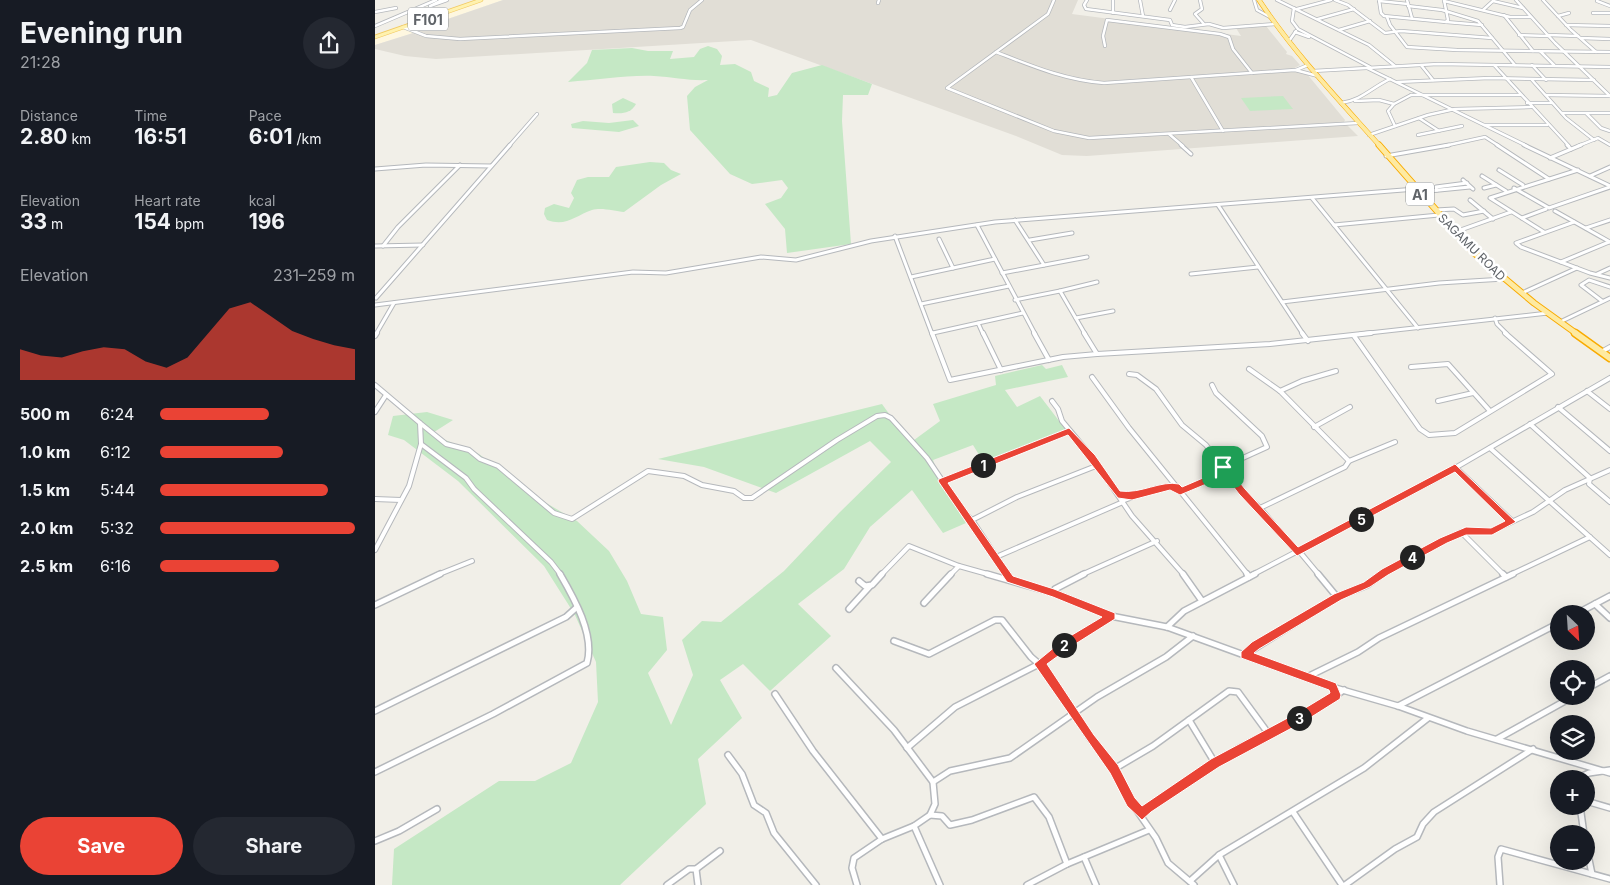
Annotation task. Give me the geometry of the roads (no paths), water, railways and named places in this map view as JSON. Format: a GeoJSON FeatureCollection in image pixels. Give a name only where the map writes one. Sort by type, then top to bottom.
{"type":"FeatureCollection","features":[{"type":"Feature","properties":{"kind":"highway","name":"SAGAMU ROAD"},"geometry":{"type":"LineString","coordinates":[[1259,0],[1275,24],[1291,39],[1313,71],[1455,232],[1522,294],[1610,358]]}},
{"type":"Feature","properties":{"kind":"main road","name":"F101"},"geometry":{"type":"LineString","coordinates":[[375,37],[481,0]]}},
{"type":"Feature","properties":{"kind":"street"},"geometry":{"type":"LineString","coordinates":[[375,26],[436,0]]}},
{"type":"Feature","properties":{"kind":"street"},"geometry":{"type":"LineString","coordinates":[[442,0],[430,6],[447,0]]}},
{"type":"Feature","properties":{"kind":"street"},"geometry":{"type":"LineString","coordinates":[[404,27],[426,36],[460,39],[672,29],[683,26],[690,10],[702,0]]}},
{"type":"Feature","properties":{"kind":"street"},"geometry":{"type":"LineString","coordinates":[[1054,0],[1053,9],[1047,14],[947,88],[1043,127],[1073,136],[1097,138],[1358,123]]}},
{"type":"Feature","properties":{"kind":"street"},"geometry":{"type":"LineString","coordinates":[[1087,0],[1084,8],[1170,20],[1172,25],[1180,27],[1204,24],[1223,28],[1275,24]]}},
{"type":"Feature","properties":{"kind":"street"},"geometry":{"type":"LineString","coordinates":[[1113,0],[1113,13]]}},
{"type":"Feature","properties":{"kind":"street"},"geometry":{"type":"LineString","coordinates":[[1141,0],[1143,16]]}},
{"type":"Feature","properties":{"kind":"street"},"geometry":{"type":"LineString","coordinates":[[1170,10],[1175,0]]}},
{"type":"Feature","properties":{"kind":"street"},"geometry":{"type":"LineString","coordinates":[[1200,0],[1202,9],[1195,14],[1204,24]]}},
{"type":"Feature","properties":{"kind":"street"},"geometry":{"type":"LineString","coordinates":[[1254,0],[1257,10],[1270,17]]}},
{"type":"Feature","properties":{"kind":"street"},"geometry":{"type":"LineString","coordinates":[[1277,0],[1371,46],[1395,66]]}},
{"type":"Feature","properties":{"kind":"street"},"geometry":{"type":"LineString","coordinates":[[1295,8],[1331,0]]}},
{"type":"Feature","properties":{"kind":"street"},"geometry":{"type":"LineString","coordinates":[[1335,0],[1354,9],[1385,33],[1492,38]]}},
{"type":"Feature","properties":{"kind":"street"},"geometry":{"type":"LineString","coordinates":[[1515,65],[1503,51],[1492,38],[1478,20],[1447,12],[1379,0],[1381,13],[1387,17],[1395,32],[1407,47],[1503,51],[1610,52]]}},
{"type":"Feature","properties":{"kind":"street"},"geometry":{"type":"LineString","coordinates":[[1407,0],[1412,18]]}},
{"type":"Feature","properties":{"kind":"street"},"geometry":{"type":"LineString","coordinates":[[1446,22],[1448,20],[1444,0],[1504,16],[1531,17]]}},
{"type":"Feature","properties":{"kind":"street"},"geometry":{"type":"LineString","coordinates":[[1455,3],[1459,0]]}},
{"type":"Feature","properties":{"kind":"street"},"geometry":{"type":"LineString","coordinates":[[1516,0],[1548,36],[1610,96]]}},
{"type":"Feature","properties":{"kind":"street"},"geometry":{"type":"LineString","coordinates":[[1543,0],[1577,36],[1596,52]]}},
{"type":"Feature","properties":{"kind":"street"},"geometry":{"type":"LineString","coordinates":[[1483,10],[1494,1],[1523,8]]}},
{"type":"Feature","properties":{"kind":"street"},"geometry":{"type":"LineString","coordinates":[[1597,1],[1610,6]]}},
{"type":"Feature","properties":{"kind":"street"},"geometry":{"type":"LineString","coordinates":[[375,12],[396,8]]}},
{"type":"Feature","properties":{"kind":"street"},"geometry":{"type":"LineString","coordinates":[[1295,8],[1292,21],[1302,35],[1311,38]]}},
{"type":"Feature","properties":{"kind":"street"},"geometry":{"type":"LineString","coordinates":[[1317,19],[1354,9]]}},
{"type":"Feature","properties":{"kind":"street"},"geometry":{"type":"LineString","coordinates":[[1558,16],[1569,13]]}},
{"type":"Feature","properties":{"kind":"street"},"geometry":{"type":"LineString","coordinates":[[1593,13],[1610,13]]}},
{"type":"Feature","properties":{"kind":"street"},"geometry":{"type":"LineString","coordinates":[[1504,16],[1533,51]]}},
{"type":"Feature","properties":{"kind":"street"},"geometry":{"type":"LineString","coordinates":[[1387,17],[1482,25]]}},
{"type":"Feature","properties":{"kind":"street"},"geometry":{"type":"LineString","coordinates":[[1105,46],[1103,36],[1105,21],[1107,20],[1220,34],[1229,37],[1233,49],[1252,73]]}},
{"type":"Feature","properties":{"kind":"street"},"geometry":{"type":"LineString","coordinates":[[1339,30],[1370,22]]}},
{"type":"Feature","properties":{"kind":"street"},"geometry":{"type":"LineString","coordinates":[[1566,25],[1610,26]]}},
{"type":"Feature","properties":{"kind":"street"},"geometry":{"type":"LineString","coordinates":[[1297,30],[1450,110],[1610,187]]}},
{"type":"Feature","properties":{"kind":"street"},"geometry":{"type":"LineString","coordinates":[[1291,39],[1297,30]]}},
{"type":"Feature","properties":{"kind":"street"},"geometry":{"type":"LineString","coordinates":[[1291,39],[1302,35]]}},
{"type":"Feature","properties":{"kind":"street"},"geometry":{"type":"LineString","coordinates":[[1519,35],[1577,36]]}},
{"type":"Feature","properties":{"kind":"street"},"geometry":{"type":"LineString","coordinates":[[1581,38],[1610,39]]}},
{"type":"Feature","properties":{"kind":"street"},"geometry":{"type":"LineString","coordinates":[[1540,51],[1554,66]]}},
{"type":"Feature","properties":{"kind":"street"},"geometry":{"type":"LineString","coordinates":[[996,52],[1055,76],[1075,81],[1104,83],[1295,70],[1308,65]]}},
{"type":"Feature","properties":{"kind":"street"},"geometry":{"type":"LineString","coordinates":[[1421,65],[1433,80]]}},
{"type":"Feature","properties":{"kind":"street"},"geometry":{"type":"LineString","coordinates":[[1313,71],[1421,65],[1610,67]]}},
{"type":"Feature","properties":{"kind":"street"},"geometry":{"type":"LineString","coordinates":[[1495,65],[1527,103],[1571,149]]}},
{"type":"Feature","properties":{"kind":"street"},"geometry":{"type":"LineString","coordinates":[[1532,65],[1546,80]]}},
{"type":"Feature","properties":{"kind":"street"},"geometry":{"type":"LineString","coordinates":[[1295,70],[1318,76]]}},
{"type":"Feature","properties":{"kind":"street"},"geometry":{"type":"LineString","coordinates":[[1191,77],[1223,131]]}},
{"type":"Feature","properties":{"kind":"street"},"geometry":{"type":"LineString","coordinates":[[1355,101],[1363,97],[1368,90],[1390,79]]}},
{"type":"Feature","properties":{"kind":"street"},"geometry":{"type":"LineString","coordinates":[[1396,82],[1506,79],[1594,80]]}},
{"type":"Feature","properties":{"kind":"street"},"geometry":{"type":"LineString","coordinates":[[1532,80],[1562,113],[1594,140]]}},
{"type":"Feature","properties":{"kind":"street"},"geometry":{"type":"LineString","coordinates":[[1395,126],[1387,113],[1394,104],[1415,92]]}},
{"type":"Feature","properties":{"kind":"street"},"geometry":{"type":"LineString","coordinates":[[1411,95],[1520,95]]}},
{"type":"Feature","properties":{"kind":"street"},"geometry":{"type":"LineString","coordinates":[[1546,95],[1610,96]]}},
{"type":"Feature","properties":{"kind":"street"},"geometry":{"type":"LineString","coordinates":[[1341,103],[1379,100],[1394,104]]}},
{"type":"Feature","properties":{"kind":"street"},"geometry":{"type":"LineString","coordinates":[[1527,103],[1553,103]]}},
{"type":"Feature","properties":{"kind":"street"},"geometry":{"type":"LineString","coordinates":[[1369,135],[1450,110],[1531,107]]}},
{"type":"Feature","properties":{"kind":"street"},"geometry":{"type":"LineString","coordinates":[[1585,112],[1606,131],[1610,131]]}},
{"type":"Feature","properties":{"kind":"street"},"geometry":{"type":"LineString","coordinates":[[1562,113],[1610,113]]}},
{"type":"Feature","properties":{"kind":"street"},"geometry":{"type":"LineString","coordinates":[[376,298],[537,114]]}},
{"type":"Feature","properties":{"kind":"street"},"geometry":{"type":"LineString","coordinates":[[1419,118],[1439,131]]}},
{"type":"Feature","properties":{"kind":"street"},"geometry":{"type":"LineString","coordinates":[[1483,125],[1547,125]]}},
{"type":"Feature","properties":{"kind":"street"},"geometry":{"type":"LineString","coordinates":[[1419,136],[1463,126]]}},
{"type":"Feature","properties":{"kind":"street"},"geometry":{"type":"LineString","coordinates":[[1550,158],[1594,140],[1604,135],[1606,131]]}},
{"type":"Feature","properties":{"kind":"street"},"geometry":{"type":"LineString","coordinates":[[1169,134],[1191,154]]}},
{"type":"Feature","properties":{"kind":"street"},"geometry":{"type":"LineString","coordinates":[[1386,156],[1441,147],[1485,137],[1549,179]]}},
{"type":"Feature","properties":{"kind":"street"},"geometry":{"type":"LineString","coordinates":[[1598,138],[1610,144]]}},
{"type":"Feature","properties":{"kind":"street"},"geometry":{"type":"LineString","coordinates":[[375,170],[460,165],[491,166]]}},
{"type":"Feature","properties":{"kind":"street"},"geometry":{"type":"LineString","coordinates":[[383,246],[398,227],[460,165]]}},
{"type":"Feature","properties":{"kind":"street"},"geometry":{"type":"LineString","coordinates":[[1590,176],[1609,169]]}},
{"type":"Feature","properties":{"kind":"street"},"geometry":{"type":"LineString","coordinates":[[1499,170],[1523,185]]}},
{"type":"Feature","properties":{"kind":"street"},"geometry":{"type":"LineString","coordinates":[[1544,232],[1490,200],[1514,188],[1578,170]]}},
{"type":"Feature","properties":{"kind":"street"},"geometry":{"type":"LineString","coordinates":[[1482,176],[1506,191]]}},
{"type":"Feature","properties":{"kind":"street"},"geometry":{"type":"LineString","coordinates":[[375,305],[633,272],[666,273],[761,257],[796,260],[895,236],[1015,220],[1417,190],[1471,188],[1463,180]]}},
{"type":"Feature","properties":{"kind":"street"},"geometry":{"type":"LineString","coordinates":[[1437,190],[1436,187],[1467,183]]}},
{"type":"Feature","properties":{"kind":"street"},"geometry":{"type":"LineString","coordinates":[[1484,188],[1496,185]]}},
{"type":"Feature","properties":{"kind":"street"},"geometry":{"type":"LineString","coordinates":[[1514,188],[1549,208],[1610,187]]}},
{"type":"Feature","properties":{"kind":"street"},"geometry":{"type":"LineString","coordinates":[[1311,198],[1418,328]]}},
{"type":"Feature","properties":{"kind":"street"},"geometry":{"type":"LineString","coordinates":[[1470,200],[1493,219]]}},
{"type":"Feature","properties":{"kind":"street"},"geometry":{"type":"LineString","coordinates":[[1218,205],[1308,341]]}},
{"type":"Feature","properties":{"kind":"street"},"geometry":{"type":"LineString","coordinates":[[1435,210],[1454,209],[1463,215],[1484,212]]}},
{"type":"Feature","properties":{"kind":"street"},"geometry":{"type":"LineString","coordinates":[[1522,218],[1546,209]]}},
{"type":"Feature","properties":{"kind":"street"},"geometry":{"type":"LineString","coordinates":[[1555,211],[1610,242]]}},
{"type":"Feature","properties":{"kind":"street"},"geometry":{"type":"LineString","coordinates":[[1455,232],[1511,212]]}},
{"type":"Feature","properties":{"kind":"street"},"geometry":{"type":"LineString","coordinates":[[1334,225],[1439,215]]}},
{"type":"Feature","properties":{"kind":"street"},"geometry":{"type":"LineString","coordinates":[[1015,220],[1030,240],[1044,265]]}},
{"type":"Feature","properties":{"kind":"street"},"geometry":{"type":"LineString","coordinates":[[1585,228],[1610,220]]}},
{"type":"Feature","properties":{"kind":"street"},"geometry":{"type":"LineString","coordinates":[[1574,222],[1517,242],[1517,244],[1560,262],[1610,278]]}},
{"type":"Feature","properties":{"kind":"street"},"geometry":{"type":"LineString","coordinates":[[977,225],[1015,300],[1049,360]]}},
{"type":"Feature","properties":{"kind":"street"},"geometry":{"type":"LineString","coordinates":[[1030,240],[1072,233]]}},
{"type":"Feature","properties":{"kind":"street"},"geometry":{"type":"LineString","coordinates":[[895,236],[950,380],[1049,360],[1097,354],[1308,341],[1548,313]]}},
{"type":"Feature","properties":{"kind":"street"},"geometry":{"type":"LineString","coordinates":[[939,239],[953,268]]}},
{"type":"Feature","properties":{"kind":"street"},"geometry":{"type":"LineString","coordinates":[[1560,262],[1610,242]]}},
{"type":"Feature","properties":{"kind":"street"},"geometry":{"type":"LineString","coordinates":[[376,247],[423,245]]}},
{"type":"Feature","properties":{"kind":"street"},"geometry":{"type":"LineString","coordinates":[[1003,273],[1087,257]]}},
{"type":"Feature","properties":{"kind":"street"},"geometry":{"type":"LineString","coordinates":[[911,276],[995,259]]}},
{"type":"Feature","properties":{"kind":"street"},"geometry":{"type":"LineString","coordinates":[[1191,274],[1259,268]]}},
{"type":"Feature","properties":{"kind":"street"},"geometry":{"type":"LineString","coordinates":[[1522,294],[1577,268]]}},
{"type":"Feature","properties":{"kind":"street"},"geometry":{"type":"LineString","coordinates":[[1597,274],[1610,268]]}},
{"type":"Feature","properties":{"kind":"street"},"geometry":{"type":"LineString","coordinates":[[1282,302],[1439,283],[1504,279]]}},
{"type":"Feature","properties":{"kind":"street"},"geometry":{"type":"LineString","coordinates":[[1602,302],[1582,287],[1581,284],[1589,280],[1610,287]]}},
{"type":"Feature","properties":{"kind":"street"},"geometry":{"type":"LineString","coordinates":[[1015,300],[1097,282]]}},
{"type":"Feature","properties":{"kind":"street"},"geometry":{"type":"LineString","coordinates":[[921,304],[1009,286]]}},
{"type":"Feature","properties":{"kind":"street"},"geometry":{"type":"LineString","coordinates":[[1060,291],[1097,354]]}},
{"type":"Feature","properties":{"kind":"street"},"geometry":{"type":"LineString","coordinates":[[1559,322],[1610,298]]}},
{"type":"Feature","properties":{"kind":"street"},"geometry":{"type":"LineString","coordinates":[[375,336],[394,303]]}},
{"type":"Feature","properties":{"kind":"street"},"geometry":{"type":"LineString","coordinates":[[1076,318],[1113,311]]}},
{"type":"Feature","properties":{"kind":"street"},"geometry":{"type":"LineString","coordinates":[[933,334],[1023,313]]}},
{"type":"Feature","properties":{"kind":"street"},"geometry":{"type":"LineString","coordinates":[[1495,318],[1497,324]]}},
{"type":"Feature","properties":{"kind":"street"},"geometry":{"type":"LineString","coordinates":[[1354,336],[1426,434],[1447,435],[1455,433],[1553,374],[1520,348],[1497,324],[1489,319]]}},
{"type":"Feature","properties":{"kind":"street"},"geometry":{"type":"LineString","coordinates":[[978,323],[1001,370]]}},
{"type":"Feature","properties":{"kind":"street"},"geometry":{"type":"LineString","coordinates":[[1601,352],[1610,347]]}},
{"type":"Feature","properties":{"kind":"street"},"geometry":{"type":"LineString","coordinates":[[1411,367],[1446,363],[1490,412]]}},
{"type":"Feature","properties":{"kind":"street"},"geometry":{"type":"LineString","coordinates":[[1249,369],[1280,391],[1349,461]]}},
{"type":"Feature","properties":{"kind":"street"},"geometry":{"type":"LineString","coordinates":[[1280,391],[1302,381],[1336,371]]}},
{"type":"Feature","properties":{"kind":"street"},"geometry":{"type":"LineString","coordinates":[[1129,374],[1139,376],[1155,389],[1181,425],[1196,439],[1206,445],[1228,474],[1337,597]]}},
{"type":"Feature","properties":{"kind":"street"},"geometry":{"type":"LineString","coordinates":[[1092,377],[1109,403],[1236,558],[1249,577]]}},
{"type":"Feature","properties":{"kind":"street"},"geometry":{"type":"LineString","coordinates":[[1167,627],[1184,611],[1455,467],[1610,378]]}},
{"type":"Feature","properties":{"kind":"street"},"geometry":{"type":"LineString","coordinates":[[375,385],[445,444],[469,450],[479,459],[498,466],[554,513],[572,519],[648,471],[684,476],[703,485],[734,490],[744,498],[752,498],[837,440],[877,416],[885,415],[891,418],[927,458],[972,520],[1010,579]]}},
{"type":"Feature","properties":{"kind":"street"},"geometry":{"type":"LineString","coordinates":[[1180,492],[1219,473],[1223,467],[1266,448],[1267,445],[1241,415],[1216,393],[1212,385]]}},
{"type":"Feature","properties":{"kind":"street"},"geometry":{"type":"LineString","coordinates":[[1587,391],[1610,409]]}},
{"type":"Feature","properties":{"kind":"street"},"geometry":{"type":"LineString","coordinates":[[1438,400],[1473,393]]}},
{"type":"Feature","properties":{"kind":"street"},"geometry":{"type":"LineString","coordinates":[[375,412],[386,395]]}},
{"type":"Feature","properties":{"kind":"street"},"geometry":{"type":"LineString","coordinates":[[1052,402],[1069,431],[1092,457],[1096,466],[1132,516],[1157,541],[1202,601]]}},
{"type":"Feature","properties":{"kind":"street"},"geometry":{"type":"LineString","coordinates":[[1558,407],[1610,451]]}},
{"type":"Feature","properties":{"kind":"street"},"geometry":{"type":"LineString","coordinates":[[1314,427],[1350,408]]}},
{"type":"Feature","properties":{"kind":"street"},"geometry":{"type":"LineString","coordinates":[[375,550],[396,515],[401,500],[414,476],[421,444],[420,424]]}},
{"type":"Feature","properties":{"kind":"street"},"geometry":{"type":"LineString","coordinates":[[1530,424],[1589,478],[1589,484],[1610,502]]}},
{"type":"Feature","properties":{"kind":"street"},"geometry":{"type":"LineString","coordinates":[[942,481],[1069,431]]}},
{"type":"Feature","properties":{"kind":"street"},"geometry":{"type":"LineString","coordinates":[[1260,508],[1345,467],[1349,461],[1395,442]]}},
{"type":"Feature","properties":{"kind":"street"},"geometry":{"type":"LineString","coordinates":[[375,772],[493,714],[587,663],[591,651],[568,587],[552,563],[541,556],[534,546],[474,489],[466,478],[421,444]]}},
{"type":"Feature","properties":{"kind":"street"},"geometry":{"type":"LineString","coordinates":[[420,450],[425,448]]}},
{"type":"Feature","properties":{"kind":"street"},"geometry":{"type":"LineString","coordinates":[[1489,448],[1534,485],[1549,501],[1610,555]]}},
{"type":"Feature","properties":{"kind":"street"},"geometry":{"type":"LineString","coordinates":[[972,520],[990,509],[1035,488],[1096,466]]}},
{"type":"Feature","properties":{"kind":"street"},"geometry":{"type":"LineString","coordinates":[[1455,467],[1512,522]]}},
{"type":"Feature","properties":{"kind":"street"},"geometry":{"type":"LineString","coordinates":[[1244,655],[1337,597],[1367,584],[1385,572],[1461,532],[1489,532],[1533,512],[1565,490],[1610,470]]}},
{"type":"Feature","properties":{"kind":"street"},"geometry":{"type":"LineString","coordinates":[[1219,473],[1228,474]]}},
{"type":"Feature","properties":{"kind":"street"},"geometry":{"type":"LineString","coordinates":[[996,558],[1132,496],[1157,488],[1176,487]]}},
{"type":"Feature","properties":{"kind":"street"},"geometry":{"type":"LineString","coordinates":[[1118,494],[1132,496]]}},
{"type":"Feature","properties":{"kind":"street"},"geometry":{"type":"LineString","coordinates":[[375,499],[401,500]]}},
{"type":"Feature","properties":{"kind":"street"},"geometry":{"type":"LineString","coordinates":[[1461,532],[1507,577]]}},
{"type":"Feature","properties":{"kind":"street"},"geometry":{"type":"LineString","coordinates":[[1307,677],[1357,652],[1379,638],[1590,537]]}},
{"type":"Feature","properties":{"kind":"street"},"geometry":{"type":"LineString","coordinates":[[1054,593],[1055,589],[1064,583],[1157,541]]}},
{"type":"Feature","properties":{"kind":"street"},"geometry":{"type":"LineString","coordinates":[[849,609],[908,546],[959,566],[1054,593],[1111,616],[1183,632],[1332,687],[1398,706],[1428,718],[1609,771]]}},
{"type":"Feature","properties":{"kind":"street"},"geometry":{"type":"LineString","coordinates":[[375,605],[420,582],[472,561]]}},
{"type":"Feature","properties":{"kind":"street"},"geometry":{"type":"LineString","coordinates":[[924,603],[959,566]]}},
{"type":"Feature","properties":{"kind":"street"},"geometry":{"type":"LineString","coordinates":[[859,580],[864,586],[871,586]]}},
{"type":"Feature","properties":{"kind":"street"},"geometry":{"type":"LineString","coordinates":[[1610,596],[1595,604],[1610,618]]}},
{"type":"Feature","properties":{"kind":"street"},"geometry":{"type":"LineString","coordinates":[[375,711],[566,617],[576,608]]}},
{"type":"Feature","properties":{"kind":"street"},"geometry":{"type":"LineString","coordinates":[[907,748],[955,707],[1033,665],[1039,664],[1065,644],[1111,616]]}},
{"type":"Feature","properties":{"kind":"street"},"geometry":{"type":"LineString","coordinates":[[894,641],[929,654],[999,619],[1006,623],[1031,658],[1045,669],[1074,714],[1114,769],[1121,787],[1142,815],[1168,863],[1192,883],[1219,855],[1365,768],[1428,718]]}},
{"type":"Feature","properties":{"kind":"street"},"geometry":{"type":"LineString","coordinates":[[1398,706],[1550,628]]}},
{"type":"Feature","properties":{"kind":"street"},"geometry":{"type":"LineString","coordinates":[[1183,632],[1186,643]]}},
{"type":"Feature","properties":{"kind":"street"},"geometry":{"type":"LineString","coordinates":[[933,782],[944,772],[1002,762],[1010,758],[1097,697],[1186,643],[1193,636]]}},
{"type":"Feature","properties":{"kind":"street"},"geometry":{"type":"LineString","coordinates":[[836,668],[894,730],[933,782],[935,804],[930,815],[914,826],[882,839],[851,862],[857,885]]}},
{"type":"Feature","properties":{"kind":"street"},"geometry":{"type":"LineString","coordinates":[[1315,673],[1315,680]]}},
{"type":"Feature","properties":{"kind":"street"},"geometry":{"type":"LineString","coordinates":[[1595,684],[1610,676]]}},
{"type":"Feature","properties":{"kind":"street"},"geometry":{"type":"LineString","coordinates":[[1332,687],[1336,695]]}},
{"type":"Feature","properties":{"kind":"street"},"geometry":{"type":"LineString","coordinates":[[1142,815],[1147,808],[1215,763],[1301,717],[1344,690]]}},
{"type":"Feature","properties":{"kind":"street"},"geometry":{"type":"LineString","coordinates":[[1114,769],[1153,746],[1222,695],[1235,691],[1268,733]]}},
{"type":"Feature","properties":{"kind":"street"},"geometry":{"type":"LineString","coordinates":[[775,694],[813,751],[882,839]]}},
{"type":"Feature","properties":{"kind":"street"},"geometry":{"type":"LineString","coordinates":[[1497,739],[1558,705]]}},
{"type":"Feature","properties":{"kind":"street"},"geometry":{"type":"LineString","coordinates":[[1189,720],[1215,763]]}},
{"type":"Feature","properties":{"kind":"street"},"geometry":{"type":"LineString","coordinates":[[1505,735],[1509,743]]}},
{"type":"Feature","properties":{"kind":"street"},"geometry":{"type":"LineString","coordinates":[[1293,812],[1312,840],[1320,857],[1343,885],[1395,849],[1417,837],[1423,824],[1434,812],[1533,749]]}},
{"type":"Feature","properties":{"kind":"street"},"geometry":{"type":"LineString","coordinates":[[727,755],[742,774],[754,805],[766,813],[774,833],[816,885]]}},
{"type":"Feature","properties":{"kind":"street"},"geometry":{"type":"LineString","coordinates":[[1595,772],[1609,771]]}},
{"type":"Feature","properties":{"kind":"street"},"geometry":{"type":"LineString","coordinates":[[930,815],[941,816],[951,826],[979,818],[1010,804],[1037,798],[1055,831],[1067,864]]}},
{"type":"Feature","properties":{"kind":"street"},"geometry":{"type":"LineString","coordinates":[[1595,803],[1610,808]]}},
{"type":"Feature","properties":{"kind":"street"},"geometry":{"type":"LineString","coordinates":[[375,841],[399,831],[437,808]]}},
{"type":"Feature","properties":{"kind":"street"},"geometry":{"type":"LineString","coordinates":[[1136,808],[1147,808]]}},
{"type":"Feature","properties":{"kind":"street"},"geometry":{"type":"LineString","coordinates":[[914,826],[940,885]]}},
{"type":"Feature","properties":{"kind":"street"},"geometry":{"type":"LineString","coordinates":[[1027,885],[1067,864],[1149,830]]}},
{"type":"Feature","properties":{"kind":"street"},"geometry":{"type":"LineString","coordinates":[[1500,885],[1498,857],[1501,849],[1610,879]]}},
{"type":"Feature","properties":{"kind":"street"},"geometry":{"type":"LineString","coordinates":[[667,885],[689,869],[696,870],[719,851]]}},
{"type":"Feature","properties":{"kind":"street"},"geometry":{"type":"LineString","coordinates":[[1219,855],[1235,885]]}},
{"type":"Feature","properties":{"kind":"street"},"geometry":{"type":"LineString","coordinates":[[1084,857],[1097,885]]}},
{"type":"Feature","properties":{"kind":"street"},"geometry":{"type":"LineString","coordinates":[[696,870],[699,885]]}},
{"type":"Feature","properties":{"kind":"street"},"geometry":{"type":"LineString","coordinates":[[1591,870],[1592,874]]}}]}
